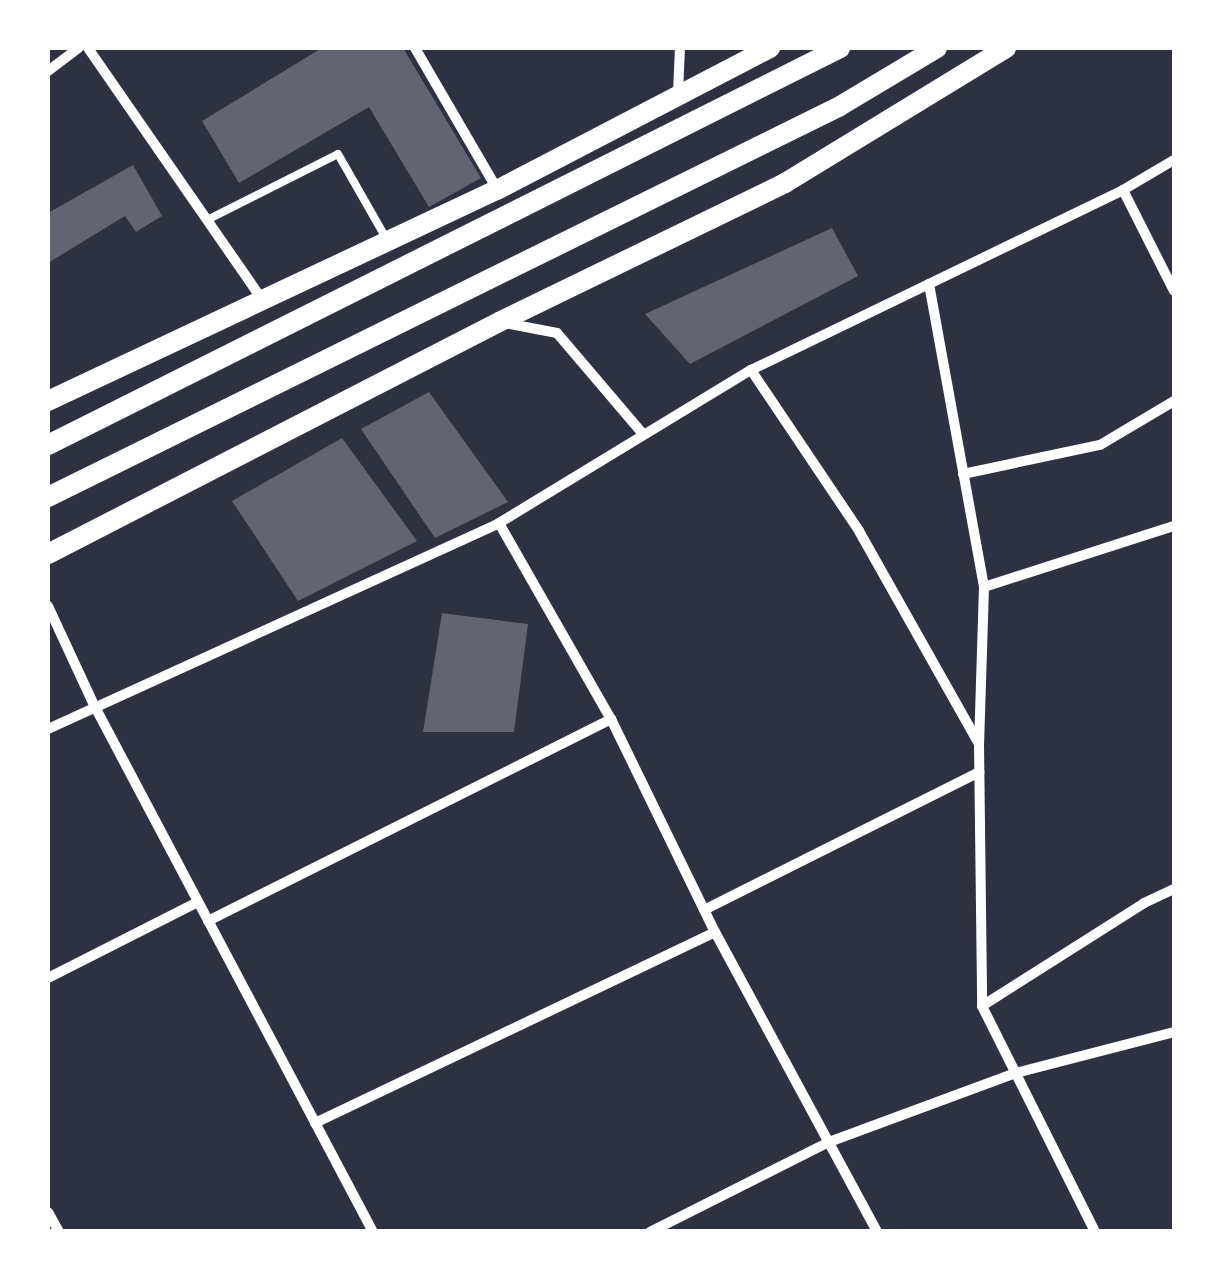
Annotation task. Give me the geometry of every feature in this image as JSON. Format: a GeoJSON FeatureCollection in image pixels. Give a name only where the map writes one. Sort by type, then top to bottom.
{"type":"FeatureCollection","features":[{"type":"Feature","properties":{"kind":"main road"},"geometry":{"type":"LineString","coordinates":[[48,401],[498,190],[770,48]]}},
{"type":"Feature","properties":{"kind":"main road"},"geometry":{"type":"LineString","coordinates":[[48,445],[840,48]]}},
{"type":"Feature","properties":{"kind":"main road"},"geometry":{"type":"LineString","coordinates":[[48,497],[840,106],[937,48]]}},
{"type":"Feature","properties":{"kind":"main road"},"geometry":{"type":"LineString","coordinates":[[48,554],[500,322],[786,182],[1006,48]]}},
{"type":"Feature","properties":{"kind":"street"},"geometry":{"type":"LineString","coordinates":[[48,71],[78,48]]}},
{"type":"Feature","properties":{"kind":"street"},"geometry":{"type":"LineString","coordinates":[[88,48],[262,299]]}},
{"type":"Feature","properties":{"kind":"street"},"geometry":{"type":"LineString","coordinates":[[415,48],[498,190]]}},
{"type":"Feature","properties":{"kind":"street"},"geometry":{"type":"LineString","coordinates":[[678,93],[680,48]]}},
{"type":"Feature","properties":{"kind":"street"},"geometry":{"type":"LineString","coordinates":[[48,729],[500,522],[751,370],[1124,190],[1174,160]]}},
{"type":"Feature","properties":{"kind":"street"},"geometry":{"type":"LineString","coordinates":[[1124,190],[1174,291]]}},
{"type":"Feature","properties":{"kind":"street"},"geometry":{"type":"LineString","coordinates":[[929,284],[984,588],[979,744],[982,1006],[1096,1232]]}},
{"type":"Feature","properties":{"kind":"street"},"geometry":{"type":"LineString","coordinates":[[500,322],[557,333],[642,433]]}},
{"type":"Feature","properties":{"kind":"street"},"geometry":{"type":"LineString","coordinates":[[751,370],[858,531],[979,744]]}},
{"type":"Feature","properties":{"kind":"street"},"geometry":{"type":"LineString","coordinates":[[963,474],[1100,445],[1174,401]]}},
{"type":"Feature","properties":{"kind":"street"},"geometry":{"type":"LineString","coordinates":[[500,522],[611,720],[715,932],[877,1232]]}},
{"type":"Feature","properties":{"kind":"street"},"geometry":{"type":"LineString","coordinates":[[984,588],[1174,526]]}},
{"type":"Feature","properties":{"kind":"street"},"geometry":{"type":"LineString","coordinates":[[48,606],[94,705],[372,1232]]}},
{"type":"Feature","properties":{"kind":"street"},"geometry":{"type":"LineString","coordinates":[[208,921],[611,720]]}},
{"type":"Feature","properties":{"kind":"street"},"geometry":{"type":"LineString","coordinates":[[704,910],[980,772]]}},
{"type":"Feature","properties":{"kind":"street"},"geometry":{"type":"LineString","coordinates":[[982,1006],[1144,903],[1174,889]]}},
{"type":"Feature","properties":{"kind":"street"},"geometry":{"type":"LineString","coordinates":[[48,978],[198,902]]}},
{"type":"Feature","properties":{"kind":"street"},"geometry":{"type":"LineString","coordinates":[[315,1123],[715,932]]}},
{"type":"Feature","properties":{"kind":"street"},"geometry":{"type":"LineString","coordinates":[[650,1232],[829,1142],[1016,1073],[1174,1032]]}},
{"type":"Feature","properties":{"kind":"street"},"geometry":{"type":"LineString","coordinates":[[48,1212],[54,1229]]}},
{"type":"Feature","properties":{"kind":"lane"},"geometry":{"type":"LineString","coordinates":[[210,220],[338,154],[387,241]]}},
{"type":"Feature","properties":{"kind":"building"},"geometry":{"type":"Polygon","coordinates":[[[322,48],[403,48],[481,178],[429,207],[369,107],[239,183],[202,121],[322,48]]]}},
{"type":"Feature","properties":{"kind":"building"},"geometry":{"type":"Polygon","coordinates":[[[133,165],[162,216],[136,232],[125,216],[48,263],[48,213],[133,165]]]}},
{"type":"Feature","properties":{"kind":"building"},"geometry":{"type":"Polygon","coordinates":[[[832,228],[858,276],[690,364],[645,314],[832,228]]]}},
{"type":"Feature","properties":{"kind":"building"},"geometry":{"type":"Polygon","coordinates":[[[429,392],[508,502],[435,538],[361,429],[429,392]]]}},
{"type":"Feature","properties":{"kind":"building"},"geometry":{"type":"Polygon","coordinates":[[[342,438],[417,541],[298,601],[232,501],[342,438]]]}},
{"type":"Feature","properties":{"kind":"building"},"geometry":{"type":"Polygon","coordinates":[[[442,613],[528,624],[514,732],[423,732],[442,613]]]}}]}
